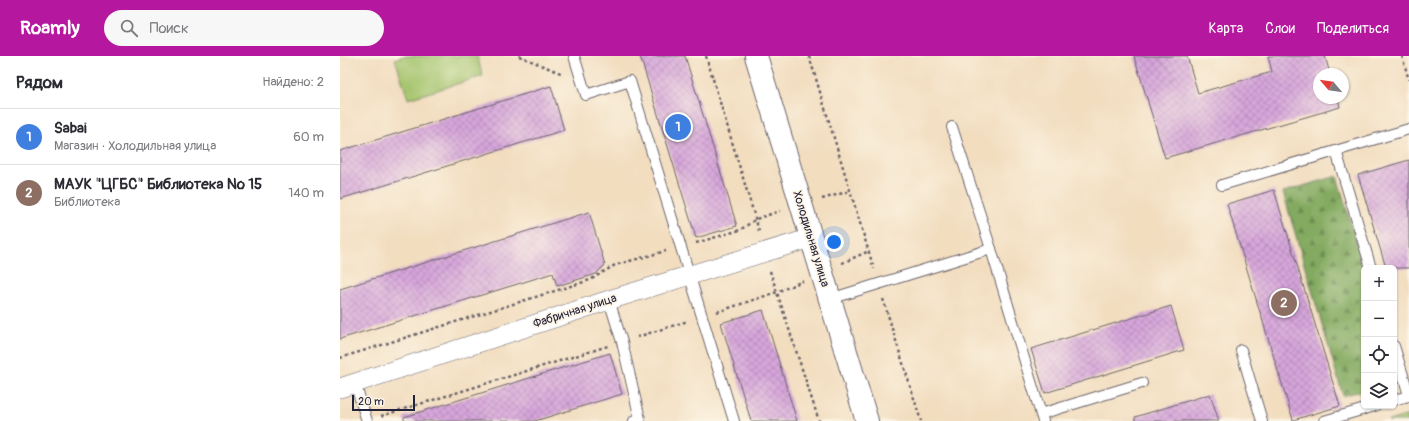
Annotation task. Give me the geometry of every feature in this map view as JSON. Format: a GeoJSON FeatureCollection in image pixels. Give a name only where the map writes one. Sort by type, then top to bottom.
{"type":"FeatureCollection","features":[{"type":"Feature","properties":{"kind":"street","name":"Холодильная улица"},"geometry":{"type":"LineString","coordinates":[[756,56],[867,421]]}},
{"type":"Feature","properties":{"kind":"street","name":"Фабричная улица"},"geometry":{"type":"LineString","coordinates":[[348,386],[608,300],[811,238]]}},
{"type":"Feature","properties":{"kind":"lane"},"geometry":{"type":"LineString","coordinates":[[574,56],[586,95],[630,81],[734,421]]}},
{"type":"Feature","properties":{"kind":"lane"},"geometry":{"type":"LineString","coordinates":[[952,128],[991,249],[1042,417],[1142,383]]}},
{"type":"Feature","properties":{"kind":"lane"},"geometry":{"type":"LineString","coordinates":[[1222,186],[1409,129]]}},
{"type":"Feature","properties":{"kind":"lane"},"geometry":{"type":"LineString","coordinates":[[1336,151],[1370,265]]}},
{"type":"Feature","properties":{"kind":"lane"},"geometry":{"type":"LineString","coordinates":[[830,299],[991,249]]}},
{"type":"Feature","properties":{"kind":"lane"},"geometry":{"type":"LineString","coordinates":[[608,300],[622,342],[640,419],[634,421]]}},
{"type":"Feature","properties":{"kind":"lane"},"geometry":{"type":"LineString","coordinates":[[1241,350],[1262,421]]}},
{"type":"Feature","properties":{"kind":"lane"},"geometry":{"type":"LineString","coordinates":[[1397,356],[1409,396],[1397,399]]}},
{"type":"Feature","properties":{"kind":"lane"},"geometry":{"type":"LineString","coordinates":[[348,386],[367,421]]}},
{"type":"Feature","properties":{"kind":"lane"},"geometry":{"type":"LineString","coordinates":[[1324,421],[1365,409]]}},
{"type":"Feature","properties":{"kind":"path"},"geometry":{"type":"LineString","coordinates":[[519,56],[582,82]]}},
{"type":"Feature","properties":{"kind":"path"},"geometry":{"type":"LineString","coordinates":[[809,56],[921,421]]}},
{"type":"Feature","properties":{"kind":"path"},"geometry":{"type":"LineString","coordinates":[[1402,56],[1409,80]]}},
{"type":"Feature","properties":{"kind":"path"},"geometry":{"type":"LineString","coordinates":[[340,358],[590,280],[616,265],[740,230],[756,219],[850,191]]}},
{"type":"Feature","properties":{"kind":"green space"},"geometry":{"type":"Polygon","coordinates":[[[404,56],[477,56],[483,76],[408,99],[395,59],[404,56]]]}},
{"type":"Feature","properties":{"kind":"green space"},"geometry":{"type":"Polygon","coordinates":[[[1337,176],[1363,265],[1361,265],[1361,391],[1343,396],[1283,192],[1337,176]]]}},
{"type":"Feature","properties":{"kind":"green space"},"geometry":{"type":"Polygon","coordinates":[[[1409,415],[1409,421],[1388,421],[1409,415]]]}},
{"type":"Feature","properties":{"kind":"building"},"geometry":{"type":"Polygon","coordinates":[[[640,56],[685,56],[737,226],[696,238],[640,56]]]}},
{"type":"Feature","properties":{"kind":"building"},"geometry":{"type":"Polygon","coordinates":[[[1134,56],[1187,56],[1198,93],[1272,72],[1268,56],[1325,56],[1328,68],[1313,68],[1313,104],[1339,104],[1340,107],[1165,158],[1134,56]]]}},
{"type":"Feature","properties":{"kind":"building"},"geometry":{"type":"Polygon","coordinates":[[[551,86],[564,130],[340,199],[340,151],[551,86]]]}},
{"type":"Feature","properties":{"kind":"building"},"geometry":{"type":"Polygon","coordinates":[[[1409,160],[1409,268],[1397,268],[1397,265],[1385,265],[1358,175],[1409,160]]]}},
{"type":"Feature","properties":{"kind":"building"},"geometry":{"type":"Polygon","coordinates":[[[1274,190],[1340,406],[1293,420],[1227,204],[1274,190]]]}},
{"type":"Feature","properties":{"kind":"building"},"geometry":{"type":"Polygon","coordinates":[[[589,212],[605,265],[596,274],[557,286],[553,273],[340,339],[340,289],[589,212]]]}},
{"type":"Feature","properties":{"kind":"building"},"geometry":{"type":"Polygon","coordinates":[[[1171,306],[1184,350],[1045,393],[1031,349],[1171,306]]]}},
{"type":"Feature","properties":{"kind":"building"},"geometry":{"type":"Polygon","coordinates":[[[763,310],[797,421],[751,421],[721,323],[763,310]]]}},
{"type":"Feature","properties":{"kind":"building"},"geometry":{"type":"Polygon","coordinates":[[[610,353],[622,394],[535,421],[404,421],[404,417],[610,353]]]}},
{"type":"Feature","properties":{"kind":"building"},"geometry":{"type":"Polygon","coordinates":[[[1210,394],[1219,421],[1135,421],[1135,417],[1210,394]]]}},
{"type":"Feature","properties":{"kind":"place","name":"Sabai"},"geometry":{"type":"Point","coordinates":[678,127]}},
{"type":"Feature","properties":{"kind":"place","name":"МАУК \"ЦГБС\" Библиотека № 15"},"geometry":{"type":"Point","coordinates":[1284,303]}}]}
